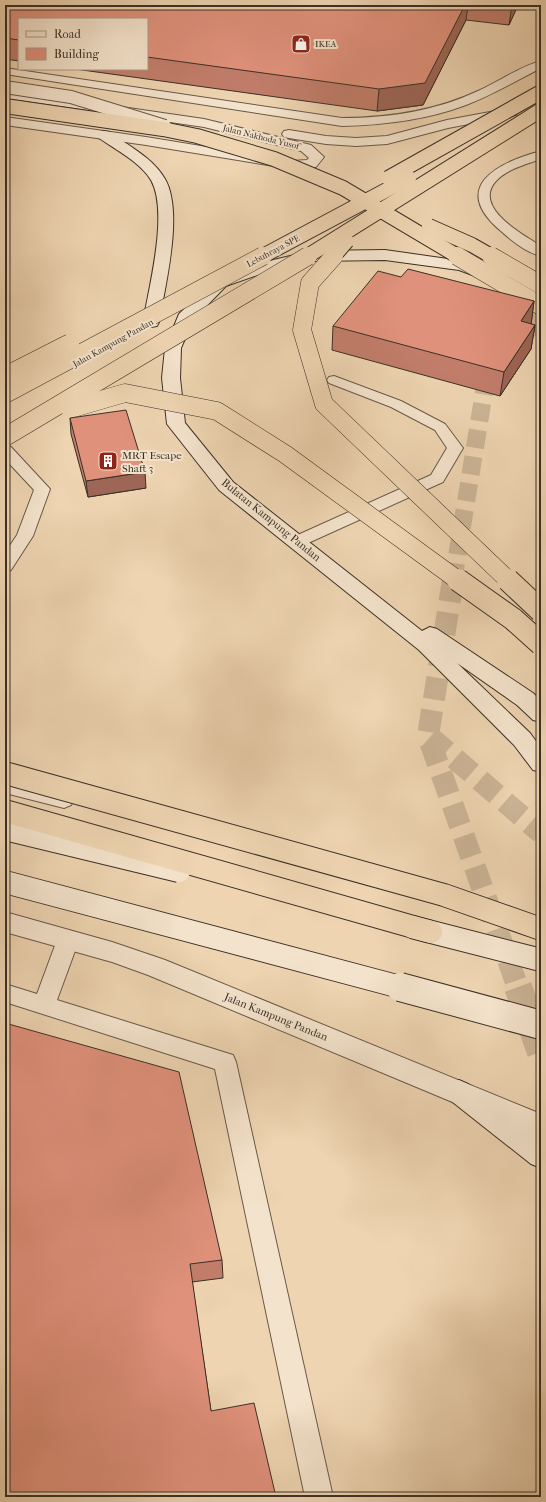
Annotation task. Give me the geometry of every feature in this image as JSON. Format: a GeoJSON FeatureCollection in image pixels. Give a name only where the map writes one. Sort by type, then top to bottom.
{"type":"FeatureCollection","features":[{"type":"Feature","properties":{"kind":"highway","name":"Lebuhraya SPE"},"geometry":{"type":"LineString","coordinates":[[5,376],[405,169],[541,92]]}},
{"type":"Feature","properties":{"kind":"highway"},"geometry":{"type":"LineString","coordinates":[[5,106],[131,123],[201,130],[338,186],[472,245],[541,285]]}},
{"type":"Feature","properties":{"kind":"highway"},"geometry":{"type":"LineString","coordinates":[[5,438],[357,227],[541,109]]}},
{"type":"Feature","properties":{"kind":"highway","name":"Lebuhraya SPE"},"geometry":{"type":"LineString","coordinates":[[5,394],[541,109]]}},
{"type":"Feature","properties":{"kind":"highway"},"geometry":{"type":"LineString","coordinates":[[405,169],[358,228],[310,283],[302,330],[324,404],[541,610]]}},
{"type":"Feature","properties":{"kind":"highway"},"geometry":{"type":"LineString","coordinates":[[338,186],[541,306]]}},
{"type":"Feature","properties":{"kind":"highway"},"geometry":{"type":"LineString","coordinates":[[5,438],[45,416],[125,393],[217,411],[285,454],[354,506],[513,619],[541,644]]}},
{"type":"Feature","properties":{"kind":"highway"},"geometry":{"type":"LineString","coordinates":[[5,773],[444,895],[541,929]]}},
{"type":"Feature","properties":{"kind":"highway"},"geometry":{"type":"LineString","coordinates":[[5,811],[431,932]]}},
{"type":"Feature","properties":{"kind":"main road","name":"Jalan Nakhoda Yusof"},"geometry":{"type":"LineString","coordinates":[[5,121],[292,165],[311,164],[317,156],[306,148],[12,95]]}},
{"type":"Feature","properties":{"kind":"main road"},"geometry":{"type":"LineString","coordinates":[[5,121],[30,115],[35,108],[36,104],[33,102],[12,95]]}},
{"type":"Feature","properties":{"kind":"main road"},"geometry":{"type":"LineString","coordinates":[[201,130],[326,140],[387,140],[447,124],[518,110]]}},
{"type":"Feature","properties":{"kind":"main road"},"geometry":{"type":"LineString","coordinates":[[104,135],[146,165],[160,181],[166,205],[162,252],[151,322]]}},
{"type":"Feature","properties":{"kind":"main road","name":"Bulatan Kampung Pandan"},"geometry":{"type":"LineString","coordinates":[[541,302],[525,290],[462,266],[385,255],[311,256],[267,266],[220,283],[184,318],[173,348],[171,378],[176,424],[226,486],[426,645],[522,739],[541,764]]}},
{"type":"Feature","properties":{"kind":"main road","name":"Jalan Kampung Pandan"},"geometry":{"type":"LineString","coordinates":[[5,402],[220,283]]}},
{"type":"Feature","properties":{"kind":"main road"},"geometry":{"type":"LineString","coordinates":[[316,557],[525,699],[541,714]]}},
{"type":"Feature","properties":{"kind":"main road"},"geometry":{"type":"LineString","coordinates":[[5,829],[541,960]]}},
{"type":"Feature","properties":{"kind":"main road"},"geometry":{"type":"LineString","coordinates":[[5,882],[541,1025]]}},
{"type":"Feature","properties":{"kind":"main road","name":"Jalan Kampung Pandan"},"geometry":{"type":"LineString","coordinates":[[6,924],[68,940],[156,967],[541,1127]]}},
{"type":"Feature","properties":{"kind":"main road"},"geometry":{"type":"LineString","coordinates":[[459,1092],[541,1155]]}},
{"type":"Feature","properties":{"kind":"lane"},"geometry":{"type":"LineString","coordinates":[[5,71],[342,122],[370,122],[407,117],[462,102],[541,64]]}},
{"type":"Feature","properties":{"kind":"lane"},"geometry":{"type":"LineString","coordinates":[[5,87],[71,97],[201,130]]}},
{"type":"Feature","properties":{"kind":"lane"},"geometry":{"type":"LineString","coordinates":[[541,155],[506,169],[489,181],[484,196],[487,210],[498,222],[541,252]]}},
{"type":"Feature","properties":{"kind":"lane"},"geometry":{"type":"LineString","coordinates":[[297,542],[437,478],[455,448],[440,427],[396,404],[334,380]]}},
{"type":"Feature","properties":{"kind":"lane"},"geometry":{"type":"LineString","coordinates":[[5,450],[42,489],[25,536],[5,566]]}},
{"type":"Feature","properties":{"kind":"lane"},"geometry":{"type":"LineString","coordinates":[[5,786],[352,865]]}},
{"type":"Feature","properties":{"kind":"lane"},"geometry":{"type":"LineString","coordinates":[[44,1005],[68,940]]}},
{"type":"Feature","properties":{"kind":"lane"},"geometry":{"type":"LineString","coordinates":[[5,993],[225,1062],[319,1497]]}},
{"type":"Feature","properties":{"kind":"building","name":"IKEA"},"geometry":{"type":"Polygon","coordinates":[[[5,5],[465,5],[425,83],[379,89],[148,57],[148,18],[18,18],[18,40],[5,38],[5,5]]]}},
{"type":"Feature","properties":{"kind":"building"},"geometry":{"type":"Polygon","coordinates":[[[408,269],[534,301],[521,321],[535,325],[504,372],[333,326],[378,271],[401,277],[408,269]]]}},
{"type":"Feature","properties":{"kind":"building","name":"MRT Escape Shaft 3"},"geometry":{"type":"Polygon","coordinates":[[[126,410],[145,472],[86,481],[70,418],[126,410]]]}},
{"type":"Feature","properties":{"kind":"building"},"geometry":{"type":"Polygon","coordinates":[[[5,1023],[179,1072],[222,1260],[190,1264],[211,1411],[254,1403],[276,1497],[5,1497],[5,1023]]]}},
{"type":"Feature","properties":{"kind":"tunnel"},"geometry":{"type":"LineString","coordinates":[[453,581],[487,374],[541,317]]}},
{"type":"Feature","properties":{"kind":"tunnel"},"geometry":{"type":"LineString","coordinates":[[453,580],[428,736],[518,988]]}},
{"type":"Feature","properties":{"kind":"tunnel"},"geometry":{"type":"LineString","coordinates":[[430,737],[541,833]]}},
{"type":"Feature","properties":{"kind":"tunnel"},"geometry":{"type":"LineString","coordinates":[[518,987],[541,1052]]}},
{"type":"Feature","properties":{"kind":"place","name":"IKEA"},"geometry":{"type":"Point","coordinates":[301,44]}},
{"type":"Feature","properties":{"kind":"place","name":"MRT Escape Shaft 3"},"geometry":{"type":"Point","coordinates":[108,461]}}]}
